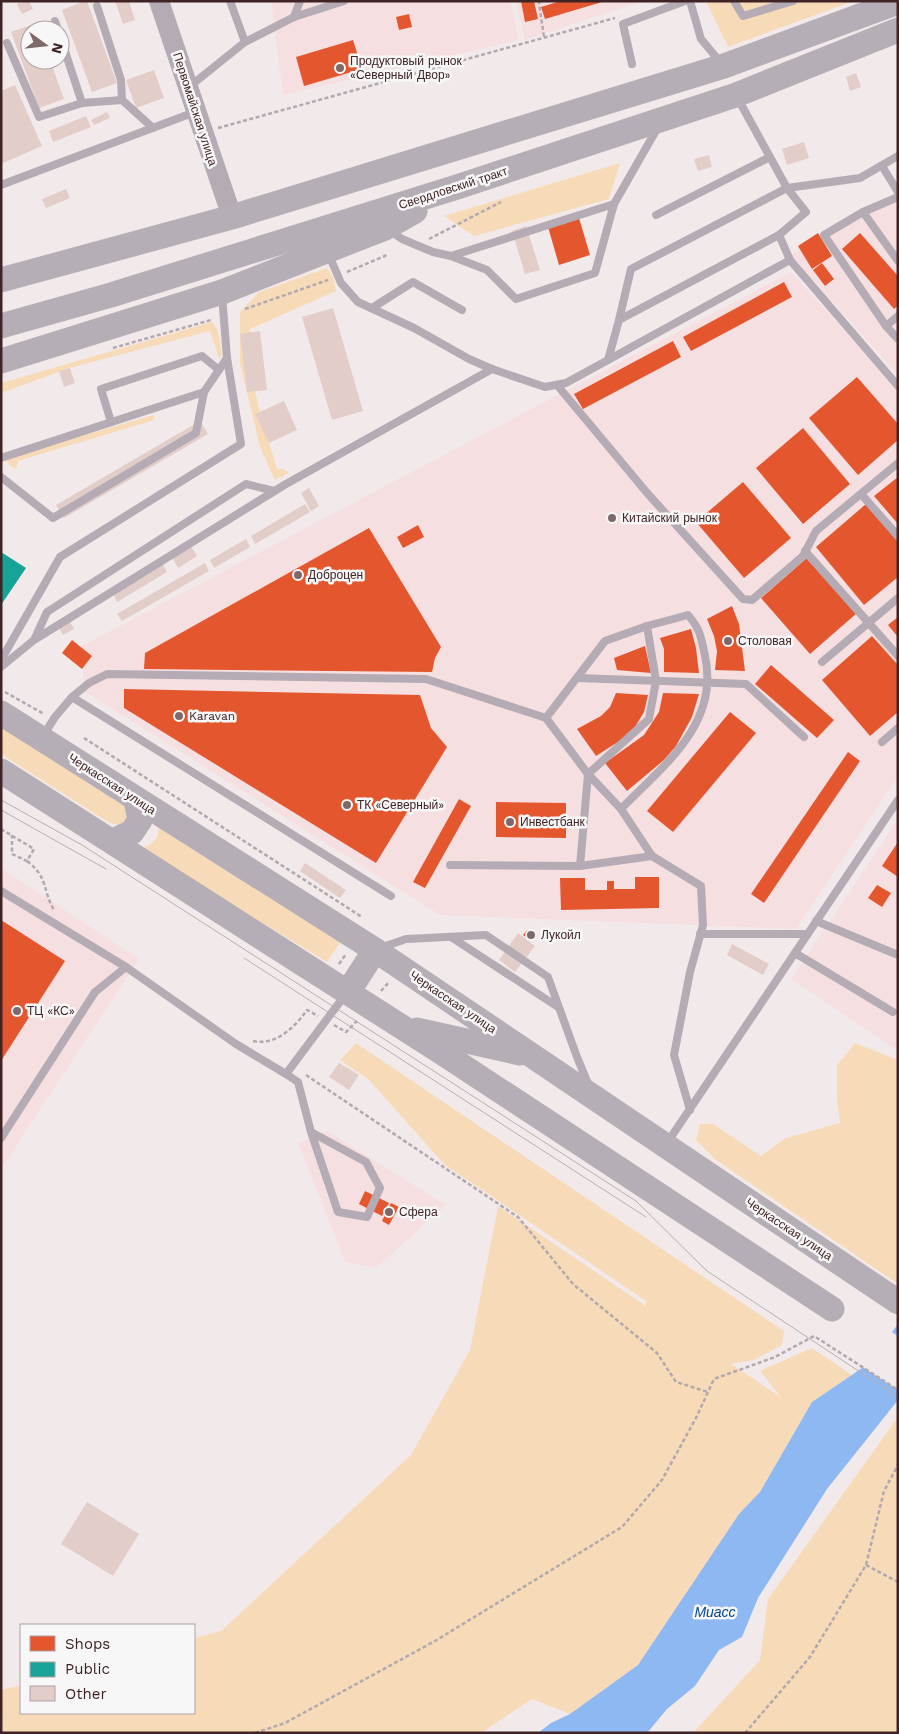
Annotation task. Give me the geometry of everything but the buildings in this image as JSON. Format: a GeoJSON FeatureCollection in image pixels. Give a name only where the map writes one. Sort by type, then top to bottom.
{"type":"FeatureCollection","features":[{"type":"Feature","properties":{"kind":"main road"},"geometry":{"type":"LineString","coordinates":[[1,280],[232,217],[724,66],[898,2]]}},
{"type":"Feature","properties":{"kind":"main road","name":"Свердловский тракт"},"geometry":{"type":"LineString","coordinates":[[1,326],[111,295],[457,187],[663,118],[736,96],[898,30]]}},
{"type":"Feature","properties":{"kind":"main road"},"geometry":{"type":"LineString","coordinates":[[724,66],[736,96]]}},
{"type":"Feature","properties":{"kind":"main road"},"geometry":{"type":"LineString","coordinates":[[1,361],[222,292],[386,228],[457,187]]}},
{"type":"Feature","properties":{"kind":"main road","name":"Черкасская улица"},"geometry":{"type":"LineString","coordinates":[[3,703],[43,726],[136,800],[375,950],[666,1144],[898,1302]]}},
{"type":"Feature","properties":{"kind":"main road"},"geometry":{"type":"LineString","coordinates":[[1,770],[348,992],[832,1309]]}},
{"type":"Feature","properties":{"kind":"main road"},"geometry":{"type":"LineString","coordinates":[[113,842],[132,832],[140,820],[136,800]]}},
{"type":"Feature","properties":{"kind":"main road"},"geometry":{"type":"LineString","coordinates":[[348,992],[375,950]]}},
{"type":"Feature","properties":{"kind":"main road"},"geometry":{"type":"LineString","coordinates":[[398,1025],[535,1057]]}},
{"type":"Feature","properties":{"kind":"street","name":"Первомайская улица"},"geometry":{"type":"LineString","coordinates":[[159,1],[232,217]]}},
{"type":"Feature","properties":{"kind":"lane"},"geometry":{"type":"LineString","coordinates":[[230,1],[245,42]]}},
{"type":"Feature","properties":{"kind":"lane"},"geometry":{"type":"LineString","coordinates":[[294,17],[300,1]]}},
{"type":"Feature","properties":{"kind":"lane"},"geometry":{"type":"LineString","coordinates":[[187,88],[245,42],[294,17],[344,1]]}},
{"type":"Feature","properties":{"kind":"lane"},"geometry":{"type":"LineString","coordinates":[[632,64],[623,24],[684,1]]}},
{"type":"Feature","properties":{"kind":"lane"},"geometry":{"type":"LineString","coordinates":[[690,1],[701,39],[724,66]]}},
{"type":"Feature","properties":{"kind":"lane"},"geometry":{"type":"LineString","coordinates":[[734,1],[743,16],[793,1]]}},
{"type":"Feature","properties":{"kind":"lane"},"geometry":{"type":"LineString","coordinates":[[97,6],[121,80],[122,100],[153,128]]}},
{"type":"Feature","properties":{"kind":"lane"},"geometry":{"type":"LineString","coordinates":[[7,43],[39,117],[82,103],[122,100]]}},
{"type":"Feature","properties":{"kind":"lane"},"geometry":{"type":"LineString","coordinates":[[70,66],[82,103]]}},
{"type":"Feature","properties":{"kind":"lane"},"geometry":{"type":"LineString","coordinates":[[619,320],[779,235],[806,212],[787,188],[736,96]]}},
{"type":"Feature","properties":{"kind":"lane"},"geometry":{"type":"LineString","coordinates":[[1,185],[195,112]]}},
{"type":"Feature","properties":{"kind":"lane"},"geometry":{"type":"LineString","coordinates":[[386,228],[402,239],[433,252],[451,256],[487,270],[516,299],[595,273],[614,204],[663,118]]}},
{"type":"Feature","properties":{"kind":"lane"},"geometry":{"type":"LineString","coordinates":[[608,360],[631,270],[787,188],[860,178],[898,156]]}},
{"type":"Feature","properties":{"kind":"lane"},"geometry":{"type":"LineString","coordinates":[[656,215],[770,157]]}},
{"type":"Feature","properties":{"kind":"lane"},"geometry":{"type":"LineString","coordinates":[[882,166],[898,192]]}},
{"type":"Feature","properties":{"kind":"lane"},"geometry":{"type":"LineString","coordinates":[[898,197],[863,212],[824,235],[886,326],[898,339]]}},
{"type":"Feature","properties":{"kind":"lane"},"geometry":{"type":"LineString","coordinates":[[451,256],[614,204]]}},
{"type":"Feature","properties":{"kind":"lane"},"geometry":{"type":"LineString","coordinates":[[863,212],[898,262]]}},
{"type":"Feature","properties":{"kind":"lane"},"geometry":{"type":"LineString","coordinates":[[779,235],[790,260],[898,386]]}},
{"type":"Feature","properties":{"kind":"lane"},"geometry":{"type":"LineString","coordinates":[[327,251],[341,283],[358,302],[414,328],[470,359],[545,387],[566,382],[790,260]]}},
{"type":"Feature","properties":{"kind":"lane"},"geometry":{"type":"LineString","coordinates":[[372,308],[413,282],[462,310]]}},
{"type":"Feature","properties":{"kind":"lane"},"geometry":{"type":"LineString","coordinates":[[1,660],[60,557],[240,444],[227,358],[222,292]]}},
{"type":"Feature","properties":{"kind":"lane"},"geometry":{"type":"LineString","coordinates":[[886,326],[898,316]]}},
{"type":"Feature","properties":{"kind":"lane"},"geometry":{"type":"LineString","coordinates":[[111,422],[101,389],[202,356],[219,370]]}},
{"type":"Feature","properties":{"kind":"lane"},"geometry":{"type":"LineString","coordinates":[[1,477],[53,518],[196,433],[204,392],[227,358]]}},
{"type":"Feature","properties":{"kind":"lane"},"geometry":{"type":"LineString","coordinates":[[1,668],[34,640],[274,491],[492,368]]}},
{"type":"Feature","properties":{"kind":"lane"},"geometry":{"type":"LineString","coordinates":[[557,384],[648,494],[743,600],[752,600],[803,556],[816,531],[898,463]]}},
{"type":"Feature","properties":{"kind":"lane"},"geometry":{"type":"LineString","coordinates":[[1,458],[204,392]]}},
{"type":"Feature","properties":{"kind":"lane"},"geometry":{"type":"LineString","coordinates":[[34,640],[47,612],[246,484],[274,491]]}},
{"type":"Feature","properties":{"kind":"lane"},"geometry":{"type":"LineString","coordinates":[[861,494],[898,536]]}},
{"type":"Feature","properties":{"kind":"lane"},"geometry":{"type":"LineString","coordinates":[[806,551],[898,656]]}},
{"type":"Feature","properties":{"kind":"lane"},"geometry":{"type":"LineString","coordinates":[[822,662],[898,598]]}},
{"type":"Feature","properties":{"kind":"lane"},"geometry":{"type":"LineString","coordinates":[[546,718],[605,641],[647,626],[688,616],[699,628],[708,682],[704,707],[688,739],[621,809]]}},
{"type":"Feature","properties":{"kind":"lane"},"geometry":{"type":"LineString","coordinates":[[580,866],[588,774],[649,719],[656,681],[647,626]]}},
{"type":"Feature","properties":{"kind":"lane"},"geometry":{"type":"LineString","coordinates":[[43,726],[55,717],[72,697],[89,683],[107,674],[426,680],[546,718],[588,774],[621,809],[652,856],[701,886],[703,925],[690,972],[674,1055],[690,1110]]}},
{"type":"Feature","properties":{"kind":"lane"},"geometry":{"type":"LineString","coordinates":[[577,678],[746,684],[804,737]]}},
{"type":"Feature","properties":{"kind":"lane"},"geometry":{"type":"LineString","coordinates":[[72,697],[391,896]]}},
{"type":"Feature","properties":{"kind":"lane"},"geometry":{"type":"LineString","coordinates":[[882,742],[898,728]]}},
{"type":"Feature","properties":{"kind":"lane"},"geometry":{"type":"LineString","coordinates":[[666,1144],[898,800]]}},
{"type":"Feature","properties":{"kind":"lane"},"geometry":{"type":"LineString","coordinates":[[450,865],[580,866],[652,856]]}},
{"type":"Feature","properties":{"kind":"lane"},"geometry":{"type":"LineString","coordinates":[[1,891],[126,967],[236,1044],[298,1082],[311,1132],[338,1212],[367,1217],[380,1188],[366,1162],[311,1132]]}},
{"type":"Feature","properties":{"kind":"lane"},"geometry":{"type":"LineString","coordinates":[[816,921],[898,955]]}},
{"type":"Feature","properties":{"kind":"lane"},"geometry":{"type":"LineString","coordinates":[[700,934],[807,934]]}},
{"type":"Feature","properties":{"kind":"lane"},"geometry":{"type":"LineString","coordinates":[[375,950],[406,939],[486,935],[548,977],[576,1057],[594,1097]]}},
{"type":"Feature","properties":{"kind":"lane"},"geometry":{"type":"LineString","coordinates":[[451,937],[558,1007]]}},
{"type":"Feature","properties":{"kind":"lane"},"geometry":{"type":"LineString","coordinates":[[795,953],[893,1012]]}},
{"type":"Feature","properties":{"kind":"lane"},"geometry":{"type":"LineString","coordinates":[[1,1138],[95,992],[126,967]]}},
{"type":"Feature","properties":{"kind":"lane"},"geometry":{"type":"LineString","coordinates":[[286,1074],[348,992]]}},
{"type":"Feature","properties":{"kind":"path"},"geometry":{"type":"LineString","coordinates":[[541,1],[539,3],[544,37]]}},
{"type":"Feature","properties":{"kind":"path"},"geometry":{"type":"LineString","coordinates":[[202,132],[614,17],[623,24]]}},
{"type":"Feature","properties":{"kind":"path"},"geometry":{"type":"LineString","coordinates":[[425,241],[501,202]]}},
{"type":"Feature","properties":{"kind":"path"},"geometry":{"type":"LineString","coordinates":[[347,272],[387,255]]}},
{"type":"Feature","properties":{"kind":"path"},"geometry":{"type":"LineString","coordinates":[[245,309],[331,279]]}},
{"type":"Feature","properties":{"kind":"path"},"geometry":{"type":"LineString","coordinates":[[111,348],[211,320]]}},
{"type":"Feature","properties":{"kind":"path"},"geometry":{"type":"LineString","coordinates":[[3,703],[43,726]]}},
{"type":"Feature","properties":{"kind":"path"},"geometry":{"type":"LineString","coordinates":[[84,738],[369,922]]}},
{"type":"Feature","properties":{"kind":"path"},"geometry":{"type":"LineString","coordinates":[[1,829],[34,849],[27,861]]}},
{"type":"Feature","properties":{"kind":"path"},"geometry":{"type":"LineString","coordinates":[[12,835],[12,854],[38,869],[44,879],[54,910]]}},
{"type":"Feature","properties":{"kind":"path"},"geometry":{"type":"LineString","coordinates":[[336,969],[348,951]]}},
{"type":"Feature","properties":{"kind":"path"},"geometry":{"type":"LineString","coordinates":[[379,994],[390,981]]}},
{"type":"Feature","properties":{"kind":"path"},"geometry":{"type":"LineString","coordinates":[[245,1040],[261,1043],[282,1036],[296,1024],[306,1010]]}},
{"type":"Feature","properties":{"kind":"path"},"geometry":{"type":"LineString","coordinates":[[292,1066],[518,1217],[573,1284],[656,1353],[676,1382],[708,1392]]}},
{"type":"Feature","properties":{"kind":"path"},"geometry":{"type":"LineString","coordinates":[[256,1733],[285,1722],[435,1641],[622,1527],[662,1480],[714,1379],[775,1357],[814,1336],[898,1390]]}},
{"type":"Feature","properties":{"kind":"path"},"geometry":{"type":"LineString","coordinates":[[745,1733],[810,1657],[866,1565],[884,1490],[898,1465]]}},
{"type":"Feature","properties":{"kind":"path"},"geometry":{"type":"LineString","coordinates":[[866,1565],[898,1582]]}},
{"type":"Feature","properties":{"kind":"shaded area","name":"Продуктовый рынок «Северный Двор»"},"geometry":{"type":"Polygon","coordinates":[[[271,1],[510,1],[519,40],[283,95],[271,1]]]}},
{"type":"Feature","properties":{"kind":"shaded area"},"geometry":{"type":"Polygon","coordinates":[[[516,1],[643,1],[525,40],[516,1]]]}},
{"type":"Feature","properties":{"kind":"shaded area"},"geometry":{"type":"Polygon","coordinates":[[[706,1],[854,1],[728,47],[706,1]]]}},
{"type":"Feature","properties":{"kind":"shaded area"},"geometry":{"type":"Polygon","coordinates":[[[620,163],[609,199],[474,236],[444,216],[620,163]]]}},
{"type":"Feature","properties":{"kind":"shaded area"},"geometry":{"type":"Polygon","coordinates":[[[898,197],[898,375],[791,255],[898,197]]]}},
{"type":"Feature","properties":{"kind":"shaded area"},"geometry":{"type":"Polygon","coordinates":[[[327,268],[333,277],[336,291],[250,329],[248,359],[259,409],[277,469],[283,469],[289,473],[275,480],[260,447],[240,363],[240,312],[259,292],[327,268]]]}},
{"type":"Feature","properties":{"kind":"shaded area","name":"Китайский рынок"},"geometry":{"type":"Polygon","coordinates":[[[791,272],[898,389],[898,776],[796,929],[440,915],[84,691],[82,646],[791,272]]]}},
{"type":"Feature","properties":{"kind":"shaded area"},"geometry":{"type":"Polygon","coordinates":[[[212,322],[220,338],[222,356],[219,358],[210,331],[70,368],[1,393],[1,383],[212,322]]]}},
{"type":"Feature","properties":{"kind":"shaded area"},"geometry":{"type":"Polygon","coordinates":[[[153,415],[155,418],[151,421],[18,461],[17,467],[14,469],[5,460],[7,458],[153,415]]]}},
{"type":"Feature","properties":{"kind":"shaded area"},"geometry":{"type":"Polygon","coordinates":[[[1,723],[130,809],[125,822],[118,825],[108,822],[1,754],[1,723]]]}},
{"type":"Feature","properties":{"kind":"shaded area"},"geometry":{"type":"Polygon","coordinates":[[[898,820],[898,1045],[895,1049],[791,979],[898,820]]]}},
{"type":"Feature","properties":{"kind":"shaded area"},"geometry":{"type":"Polygon","coordinates":[[[159,824],[341,941],[327,962],[141,849],[155,840],[159,824]]]}},
{"type":"Feature","properties":{"kind":"shaded area"},"geometry":{"type":"Polygon","coordinates":[[[1,868],[139,959],[1,1169],[1,868]]]}},
{"type":"Feature","properties":{"kind":"shaded area"},"geometry":{"type":"Polygon","coordinates":[[[356,1043],[784,1331],[782,1345],[754,1360],[731,1364],[781,1397],[760,1371],[812,1348],[852,1375],[812,1402],[760,1492],[739,1514],[638,1665],[570,1714],[532,1699],[481,1733],[3,1733],[1,1690],[20,1685],[20,1714],[195,1714],[195,1638],[221,1631],[411,1455],[470,1350],[498,1206],[646,1306],[646,1301],[444,1164],[369,1080],[340,1060],[356,1043]]]}},
{"type":"Feature","properties":{"kind":"shaded area"},"geometry":{"type":"Polygon","coordinates":[[[855,1043],[898,1060],[898,1284],[716,1160],[696,1140],[700,1124],[713,1124],[761,1156],[786,1138],[840,1123],[837,1099],[837,1065],[855,1043]]]}},
{"type":"Feature","properties":{"kind":"shaded area"},"geometry":{"type":"Polygon","coordinates":[[[327,1131],[446,1205],[376,1268],[345,1262],[298,1143],[327,1131]]]}},
{"type":"Feature","properties":{"kind":"shaded area"},"geometry":{"type":"Polygon","coordinates":[[[898,1417],[898,1727],[894,1733],[693,1733],[760,1660],[768,1599],[898,1417]]]}},
{"type":"Feature","properties":{"kind":"water","name":"Миасс"},"geometry":{"type":"Polygon","coordinates":[[[898,1324],[898,1400],[827,1489],[758,1598],[742,1637],[719,1650],[695,1686],[667,1709],[647,1733],[538,1733],[551,1723],[570,1714],[638,1665],[739,1514],[760,1492],[812,1402],[868,1364],[898,1324]]]}},
{"type":"Feature","properties":{"kind":"pier"},"geometry":{"type":"Polygon","coordinates":[[[890,1331],[898,1336],[898,1390],[861,1366],[890,1331]]]}},
{"type":"Feature","properties":{"kind":"tram line"},"geometry":{"type":"LineString","coordinates":[[1,800],[82,845],[636,1201],[707,1271],[898,1397]]}},
{"type":"Feature","properties":{"kind":"tram line"},"geometry":{"type":"LineString","coordinates":[[1,810],[106,869]]}},
{"type":"Feature","properties":{"kind":"tram line"},"geometry":{"type":"LineString","coordinates":[[244,958],[646,1217]]}},
{"type":"Feature","properties":{"kind":"place","name":"Продуктовый рынок «Северный Двор»"},"geometry":{"type":"Point","coordinates":[340,68]}},
{"type":"Feature","properties":{"kind":"place","name":"Китайский рынок"},"geometry":{"type":"Point","coordinates":[612,518]}},
{"type":"Feature","properties":{"kind":"place","name":"Доброцен"},"geometry":{"type":"Point","coordinates":[298,575]}},
{"type":"Feature","properties":{"kind":"place","name":"Столовая"},"geometry":{"type":"Point","coordinates":[728,641]}},
{"type":"Feature","properties":{"kind":"place","name":"Karavan"},"geometry":{"type":"Point","coordinates":[179,716]}},
{"type":"Feature","properties":{"kind":"place","name":"ТК «Северный»"},"geometry":{"type":"Point","coordinates":[347,805]}},
{"type":"Feature","properties":{"kind":"place","name":"Инвестбанк"},"geometry":{"type":"Point","coordinates":[510,822]}},
{"type":"Feature","properties":{"kind":"place","name":"Лукойл"},"geometry":{"type":"Point","coordinates":[531,935]}},
{"type":"Feature","properties":{"kind":"place","name":"ТЦ «КС»"},"geometry":{"type":"Point","coordinates":[17,1011]}},
{"type":"Feature","properties":{"kind":"place","name":"Сфера"},"geometry":{"type":"Point","coordinates":[389,1212]}}]}
